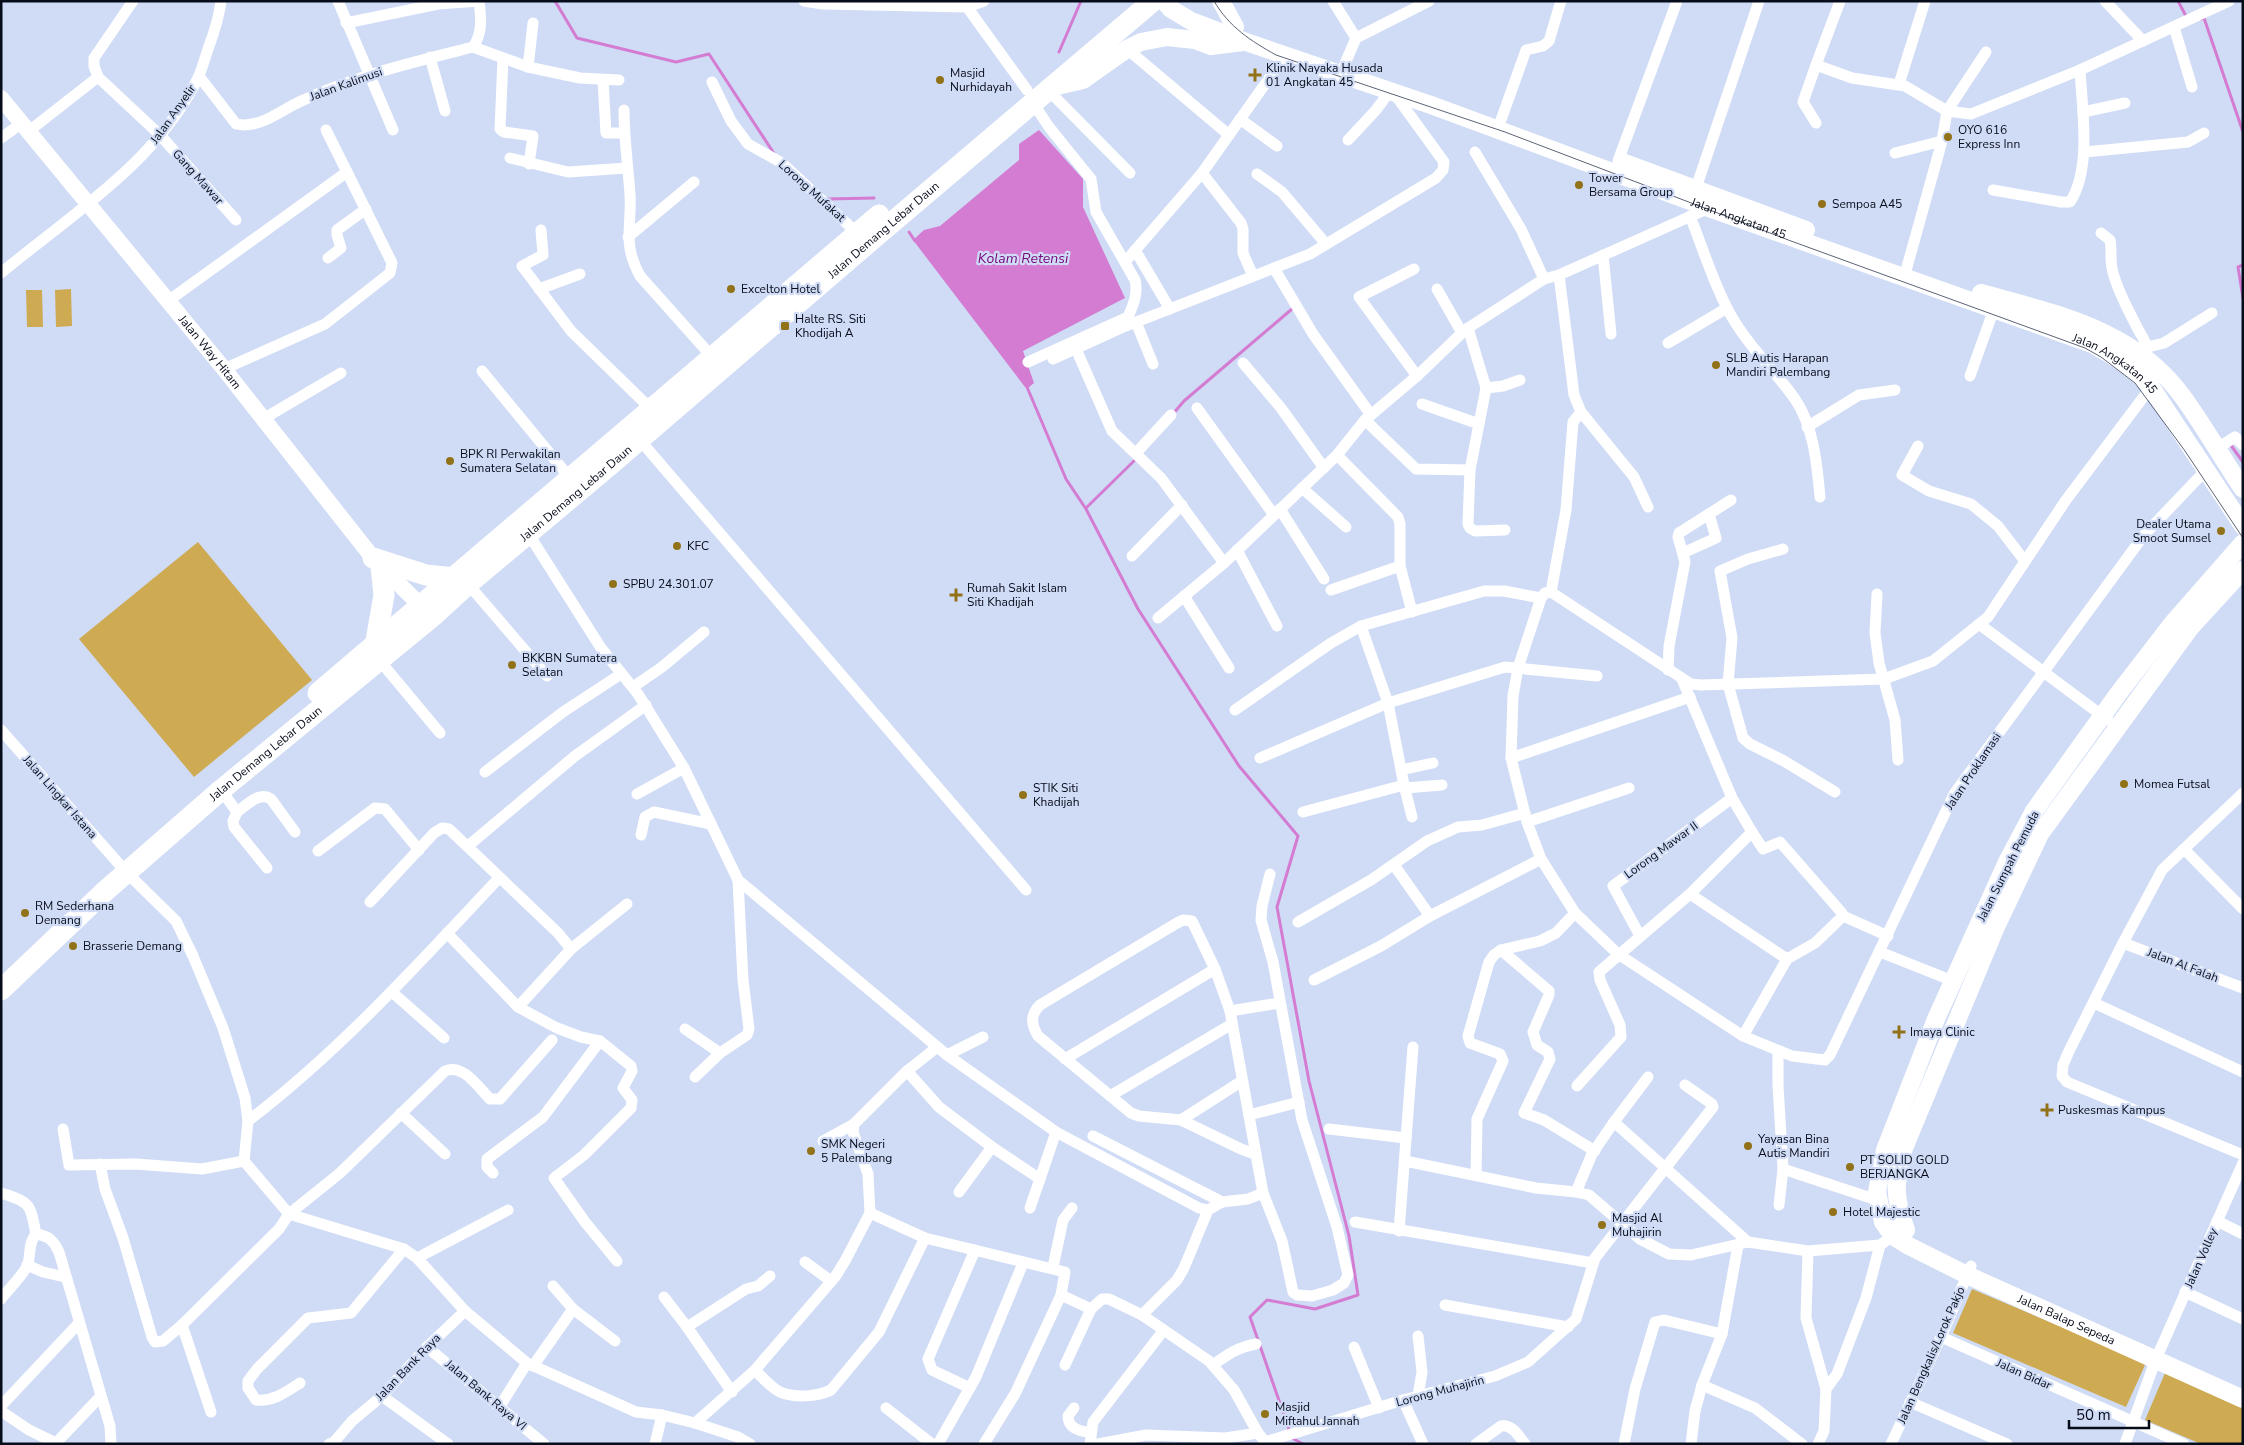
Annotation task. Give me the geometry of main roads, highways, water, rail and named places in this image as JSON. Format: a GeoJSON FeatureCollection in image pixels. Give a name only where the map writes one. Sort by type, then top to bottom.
{"type":"FeatureCollection","features":[{"type":"Feature","properties":{"kind":"highway","name":"Jalan Demang Lebar Daun"},"geometry":{"type":"LineString","coordinates":[[1,990],[195,796],[378,651],[524,527],[639,439],[717,363],[857,233],[948,159],[1040,93],[1131,1]]}},
{"type":"Feature","properties":{"kind":"highway","name":"Jalan Demang Lebar Daun"},"geometry":{"type":"LineString","coordinates":[[524,527],[570,478],[651,409],[717,363],[1153,1]]}},
{"type":"Feature","properties":{"kind":"highway"},"geometry":{"type":"LineString","coordinates":[[378,651],[384,594],[377,562],[426,575],[461,581]]}},
{"type":"Feature","properties":{"kind":"highway","name":"Jalan Demang Lebar Daun"},"geometry":{"type":"LineString","coordinates":[[1,973],[123,869],[221,790],[378,651]]}},
{"type":"Feature","properties":{"kind":"main road","name":"Jalan Angkatan 45"},"geometry":{"type":"LineString","coordinates":[[1164,1],[1171,9],[1190,21],[1246,42],[1392,92],[1709,208],[2092,344],[2139,374],[2151,388],[2165,406],[2243,526]]}},
{"type":"Feature","properties":{"kind":"main road","name":"Jalan Angkatan 45"},"geometry":{"type":"LineString","coordinates":[[1181,1],[1189,8],[1220,19],[1235,27],[1696,188],[1907,267],[1973,290],[2092,326],[2147,359],[2182,396],[2243,489]]}},
{"type":"Feature","properties":{"kind":"main road"},"geometry":{"type":"LineString","coordinates":[[1221,1],[1235,27]]}},
{"type":"Feature","properties":{"kind":"main road"},"geometry":{"type":"LineString","coordinates":[[1040,93],[1083,80],[1127,48],[1141,42],[1167,36],[1196,40],[1211,46],[1246,42]]}},
{"type":"Feature","properties":{"kind":"main road"},"geometry":{"type":"LineString","coordinates":[[2165,406],[2182,396]]}},
{"type":"Feature","properties":{"kind":"main road","name":"Jalan Sumpah Pemuda"},"geometry":{"type":"LineString","coordinates":[[1893,1237],[1883,1222],[1877,1200],[1885,1150],[1953,981],[2007,862],[2034,811],[2103,715],[2172,624],[2243,543]]}},
{"type":"Feature","properties":{"kind":"main road","name":"Jalan Sumpah Pemuda"},"geometry":{"type":"LineString","coordinates":[[1893,1237],[1896,1183],[1904,1148],[1994,929],[2040,834],[2190,628],[2243,570]]}},
{"type":"Feature","properties":{"kind":"main road","name":"Jalan Balap Sepeda"},"geometry":{"type":"LineString","coordinates":[[1893,1237],[1936,1250],[1969,1271],[2157,1356],[2243,1392]]}},
{"type":"Feature","properties":{"kind":"main road","name":"Jalan Balap Sepeda"},"geometry":{"type":"LineString","coordinates":[[2157,1356],[2243,1399]]}},
{"type":"Feature","properties":{"kind":"water","name":"Kolam Retensi"},"geometry":{"type":"Polygon","coordinates":[[[1039,130],[1083,179],[1083,207],[1125,298],[1023,351],[1034,383],[1028,388],[1025,387],[913,240],[924,230],[940,226],[1019,160],[1019,144],[1039,130]]]}},
{"type":"Feature","properties":{"kind":"waterway"},"geometry":{"type":"LineString","coordinates":[[555,1],[577,38],[676,62],[709,54],[775,155]]}},
{"type":"Feature","properties":{"kind":"waterway"},"geometry":{"type":"LineString","coordinates":[[1059,52],[1081,1]]}},
{"type":"Feature","properties":{"kind":"waterway"},"geometry":{"type":"LineString","coordinates":[[2178,1],[2187,18]]}},
{"type":"Feature","properties":{"kind":"waterway"},"geometry":{"type":"LineString","coordinates":[[2201,19],[2204,18],[2243,132]]}},
{"type":"Feature","properties":{"kind":"waterway"},"geometry":{"type":"LineString","coordinates":[[827,199],[874,198]]}},
{"type":"Feature","properties":{"kind":"waterway"},"geometry":{"type":"LineString","coordinates":[[909,232],[915,241]]}},
{"type":"Feature","properties":{"kind":"waterway"},"geometry":{"type":"LineString","coordinates":[[2243,265],[2238,267],[2243,298]]}},
{"type":"Feature","properties":{"kind":"waterway"},"geometry":{"type":"LineString","coordinates":[[1172,415],[1184,401],[1292,309]]}},
{"type":"Feature","properties":{"kind":"waterway"},"geometry":{"type":"LineString","coordinates":[[1027,387],[1066,479],[1086,509],[1138,609],[1239,766],[1298,836],[1277,907],[1309,1081],[1349,1236],[1358,1295],[1315,1309],[1267,1300],[1250,1317],[1292,1438],[1303,1444]]}},
{"type":"Feature","properties":{"kind":"waterway"},"geometry":{"type":"LineString","coordinates":[[2230,444],[2243,462]]}},
{"type":"Feature","properties":{"kind":"waterway"},"geometry":{"type":"LineString","coordinates":[[1086,508],[1137,458]]}},
{"type":"Feature","properties":{"kind":"tram line"},"geometry":{"type":"LineString","coordinates":[[1214,1],[1234,26],[1276,55],[1505,132],[1791,241],[2085,348],[2101,357],[2135,383],[2185,451],[2243,538]]}},
{"type":"Feature","properties":{"kind":"place","name":"Klinik Nayaka Husada 01 Angkatan 45"},"geometry":{"type":"Point","coordinates":[1255,75]}},
{"type":"Feature","properties":{"kind":"place","name":"Masjid Nurhidayah"},"geometry":{"type":"Point","coordinates":[940,80]}},
{"type":"Feature","properties":{"kind":"place","name":"OYO 616 Express Inn"},"geometry":{"type":"Point","coordinates":[1948,137]}},
{"type":"Feature","properties":{"kind":"place","name":"Tower Bersama Group"},"geometry":{"type":"Point","coordinates":[1579,185]}},
{"type":"Feature","properties":{"kind":"place","name":"Sempoa A45"},"geometry":{"type":"Point","coordinates":[1822,204]}},
{"type":"Feature","properties":{"kind":"place","name":"Excelton Hotel"},"geometry":{"type":"Point","coordinates":[731,289]}},
{"type":"Feature","properties":{"kind":"place","name":"Halte RS. Siti Khodijah A"},"geometry":{"type":"Point","coordinates":[785,326]}},
{"type":"Feature","properties":{"kind":"place","name":"SLB Autis Harapan Mandiri Palembang"},"geometry":{"type":"Point","coordinates":[1716,365]}},
{"type":"Feature","properties":{"kind":"place","name":"BPK RI Perwakilan Sumatera Selatan"},"geometry":{"type":"Point","coordinates":[450,461]}},
{"type":"Feature","properties":{"kind":"place","name":"Dealer Utama Smoot Sumsel"},"geometry":{"type":"Point","coordinates":[2221,531]}},
{"type":"Feature","properties":{"kind":"place","name":"KFC"},"geometry":{"type":"Point","coordinates":[677,546]}},
{"type":"Feature","properties":{"kind":"place","name":"SPBU 24.301.07"},"geometry":{"type":"Point","coordinates":[613,584]}},
{"type":"Feature","properties":{"kind":"place","name":"Rumah Sakit Islam Siti Khadijah"},"geometry":{"type":"Point","coordinates":[956,595]}},
{"type":"Feature","properties":{"kind":"place","name":"BKKBN Sumatera Selatan"},"geometry":{"type":"Point","coordinates":[512,665]}},
{"type":"Feature","properties":{"kind":"place","name":"Momea Futsal"},"geometry":{"type":"Point","coordinates":[2124,784]}},
{"type":"Feature","properties":{"kind":"place","name":"STIK Siti Khadijah"},"geometry":{"type":"Point","coordinates":[1023,795]}},
{"type":"Feature","properties":{"kind":"place","name":"RM Sederhana Demang"},"geometry":{"type":"Point","coordinates":[25,913]}},
{"type":"Feature","properties":{"kind":"place","name":"Brasserie Demang"},"geometry":{"type":"Point","coordinates":[73,946]}},
{"type":"Feature","properties":{"kind":"place","name":"Imaya Clinic"},"geometry":{"type":"Point","coordinates":[1899,1032]}},
{"type":"Feature","properties":{"kind":"place","name":"Puskesmas Kampus"},"geometry":{"type":"Point","coordinates":[2047,1110]}},
{"type":"Feature","properties":{"kind":"place","name":"Yayasan Bina Autis Mandiri"},"geometry":{"type":"Point","coordinates":[1748,1146]}},
{"type":"Feature","properties":{"kind":"place","name":"SMK Negeri 5 Palembang"},"geometry":{"type":"Point","coordinates":[811,1151]}},
{"type":"Feature","properties":{"kind":"place","name":"PT SOLID GOLD BERJANGKA"},"geometry":{"type":"Point","coordinates":[1850,1167]}},
{"type":"Feature","properties":{"kind":"place","name":"Hotel Majestic"},"geometry":{"type":"Point","coordinates":[1833,1212]}},
{"type":"Feature","properties":{"kind":"place","name":"Masjid Al Muhajirin"},"geometry":{"type":"Point","coordinates":[1602,1225]}},
{"type":"Feature","properties":{"kind":"place","name":"Masjid Miftahul Jannah"},"geometry":{"type":"Point","coordinates":[1265,1414]}}]}
